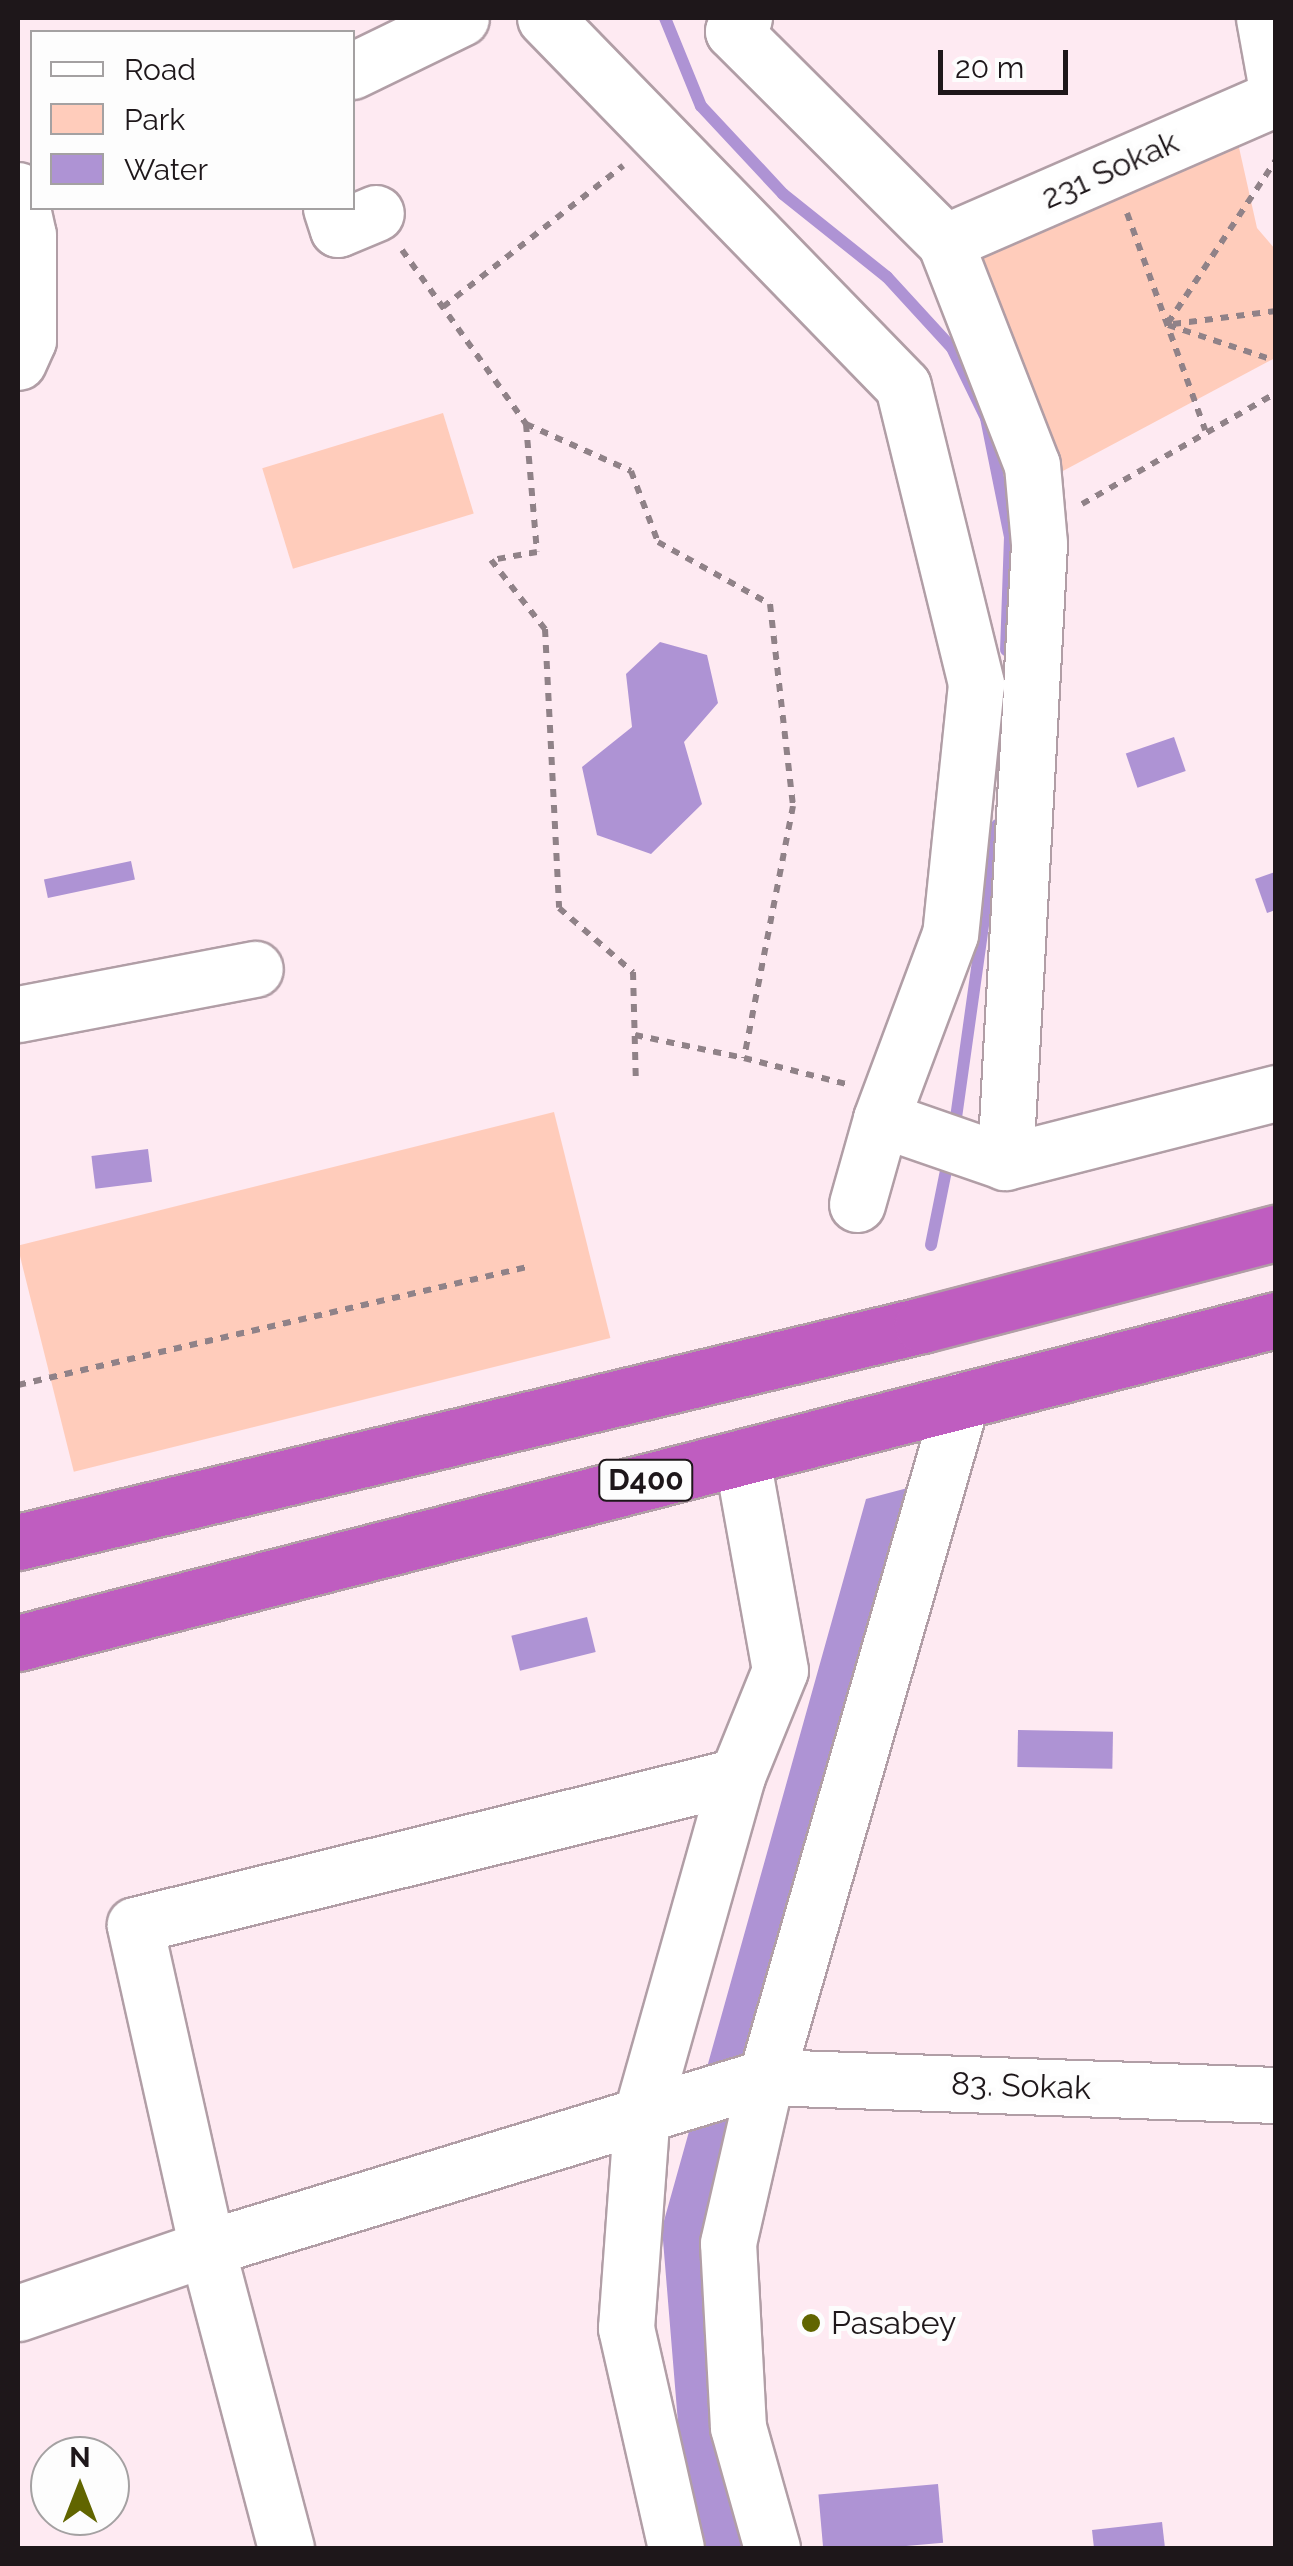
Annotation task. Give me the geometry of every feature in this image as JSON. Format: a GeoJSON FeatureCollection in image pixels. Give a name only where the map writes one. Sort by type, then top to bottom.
{"type":"FeatureCollection","features":[{"type":"Feature","properties":{"kind":"highway"},"geometry":{"type":"LineString","coordinates":[[18,1542],[922,1326],[1276,1234]]}},
{"type":"Feature","properties":{"kind":"highway","name":"D400"},"geometry":{"type":"LineString","coordinates":[[18,1643],[1276,1320]]}},
{"type":"Feature","properties":{"kind":"street"},"geometry":{"type":"LineString","coordinates":[[355,70],[460,18]]}},
{"type":"Feature","properties":{"kind":"street"},"geometry":{"type":"LineString","coordinates":[[545,18],[903,386],[976,684],[950,934],[899,1116],[857,1204]]}},
{"type":"Feature","properties":{"kind":"street"},"geometry":{"type":"LineString","coordinates":[[744,18],[733,31],[945,242],[1032,465],[1038,530],[992,1158]]}},
{"type":"Feature","properties":{"kind":"street"},"geometry":{"type":"LineString","coordinates":[[1264,18],[1276,84]]}},
{"type":"Feature","properties":{"kind":"street","name":"231 Sokak"},"geometry":{"type":"LineString","coordinates":[[945,242],[1276,98]]}},
{"type":"Feature","properties":{"kind":"street"},"geometry":{"type":"LineString","coordinates":[[18,190],[28,235],[28,340],[18,362]]}},
{"type":"Feature","properties":{"kind":"street"},"geometry":{"type":"LineString","coordinates":[[18,1014],[256,969]]}},
{"type":"Feature","properties":{"kind":"street"},"geometry":{"type":"LineString","coordinates":[[899,1116],[992,1158],[1276,1093]]}},
{"type":"Feature","properties":{"kind":"street"},"geometry":{"type":"LineString","coordinates":[[772,2548],[738,2426],[728,2243],[760,2079],[961,1400]]}},
{"type":"Feature","properties":{"kind":"street"},"geometry":{"type":"LineString","coordinates":[[676,2548],[626,2328],[642,2112],[737,1776],[780,1670],[742,1459]]}},
{"type":"Feature","properties":{"kind":"street"},"geometry":{"type":"LineString","coordinates":[[286,2548],[207,2248],[135,1925],[737,1776]]}},
{"type":"Feature","properties":{"kind":"street","name":"83. Sokak"},"geometry":{"type":"LineString","coordinates":[[18,2313],[207,2248],[760,2079],[1276,2095]]}},
{"type":"Feature","properties":{"kind":"path"},"geometry":{"type":"LineString","coordinates":[[443,306],[660,136]]}},
{"type":"Feature","properties":{"kind":"path"},"geometry":{"type":"LineString","coordinates":[[1167,324],[1276,160]]}},
{"type":"Feature","properties":{"kind":"path"},"geometry":{"type":"LineString","coordinates":[[1112,169],[1205,430]]}},
{"type":"Feature","properties":{"kind":"path"},"geometry":{"type":"LineString","coordinates":[[353,210],[443,306],[526,424],[536,552],[490,560],[544,628],[559,908],[633,972],[636,1084]]}},
{"type":"Feature","properties":{"kind":"path"},"geometry":{"type":"LineString","coordinates":[[1167,324],[1276,311]]}},
{"type":"Feature","properties":{"kind":"path"},"geometry":{"type":"LineString","coordinates":[[1167,324],[1276,361]]}},
{"type":"Feature","properties":{"kind":"path"},"geometry":{"type":"LineString","coordinates":[[1038,530],[1205,430],[1276,393]]}},
{"type":"Feature","properties":{"kind":"path"},"geometry":{"type":"LineString","coordinates":[[526,424],[631,471],[658,542],[770,604],[794,806],[744,1058]]}},
{"type":"Feature","properties":{"kind":"path"},"geometry":{"type":"LineString","coordinates":[[635,1035],[744,1058],[899,1116]]}},
{"type":"Feature","properties":{"kind":"path"},"geometry":{"type":"LineString","coordinates":[[18,1385],[527,1268]]}},
{"type":"Feature","properties":{"kind":"green space"},"geometry":{"type":"Polygon","coordinates":[[[1238,143],[1257,228],[1275,249],[1275,358],[1061,472],[976,250],[1238,143]]]}},
{"type":"Feature","properties":{"kind":"green space"},"geometry":{"type":"Polygon","coordinates":[[[443,413],[474,513],[293,569],[262,468],[443,413]]]}},
{"type":"Feature","properties":{"kind":"green space"},"geometry":{"type":"Polygon","coordinates":[[[554,1112],[610,1338],[74,1472],[18,1246],[554,1112]]]}},
{"type":"Feature","properties":{"kind":"water"},"geometry":{"type":"Polygon","coordinates":[[[660,642],[707,655],[718,703],[684,742],[702,804],[651,854],[597,835],[582,767],[632,727],[626,674],[660,642]]]}},
{"type":"Feature","properties":{"kind":"water"},"geometry":{"type":"Polygon","coordinates":[[[1174,737],[1186,771],[1137,788],[1126,754],[1174,737]]]}},
{"type":"Feature","properties":{"kind":"water"},"geometry":{"type":"Polygon","coordinates":[[[131,861],[135,880],[48,898],[44,880],[131,861]]]}},
{"type":"Feature","properties":{"kind":"water"},"geometry":{"type":"Polygon","coordinates":[[[1275,872],[1275,910],[1267,913],[1255,879],[1275,872]]]}},
{"type":"Feature","properties":{"kind":"water"},"geometry":{"type":"Polygon","coordinates":[[[148,1149],[152,1182],[95,1189],[91,1156],[148,1149]]]}},
{"type":"Feature","properties":{"kind":"water"},"geometry":{"type":"Polygon","coordinates":[[[919,1485],[703,2227],[716,2421],[748,2548],[706,2548],[679,2435],[662,2228],[866,1499],[919,1485]]]}},
{"type":"Feature","properties":{"kind":"water"},"geometry":{"type":"Polygon","coordinates":[[[587,1617],[596,1652],[520,1671],[511,1636],[587,1617]]]}},
{"type":"Feature","properties":{"kind":"water"},"geometry":{"type":"Polygon","coordinates":[[[1018,1730],[1113,1732],[1112,1769],[1017,1767],[1018,1730]]]}},
{"type":"Feature","properties":{"kind":"water"},"geometry":{"type":"Polygon","coordinates":[[[938,2484],[943,2543],[823,2548],[818,2494],[938,2484]]]}},
{"type":"Feature","properties":{"kind":"water"},"geometry":{"type":"Polygon","coordinates":[[[1162,2522],[1165,2548],[1094,2548],[1092,2530],[1162,2522]]]}},
{"type":"Feature","properties":{"kind":"waterway"},"geometry":{"type":"LineString","coordinates":[[665,18],[701,106],[783,194],[887,277],[952,348],[986,418],[1010,537],[1006,650]]}},
{"type":"Feature","properties":{"kind":"waterway"},"geometry":{"type":"LineString","coordinates":[[954,1132],[997,825]]}},
{"type":"Feature","properties":{"kind":"waterway"},"geometry":{"type":"LineString","coordinates":[[931,1245],[949,1156]]}},
{"type":"Feature","properties":{"kind":"place","name":"Pasabey"},"geometry":{"type":"Point","coordinates":[811,2323]}}]}
